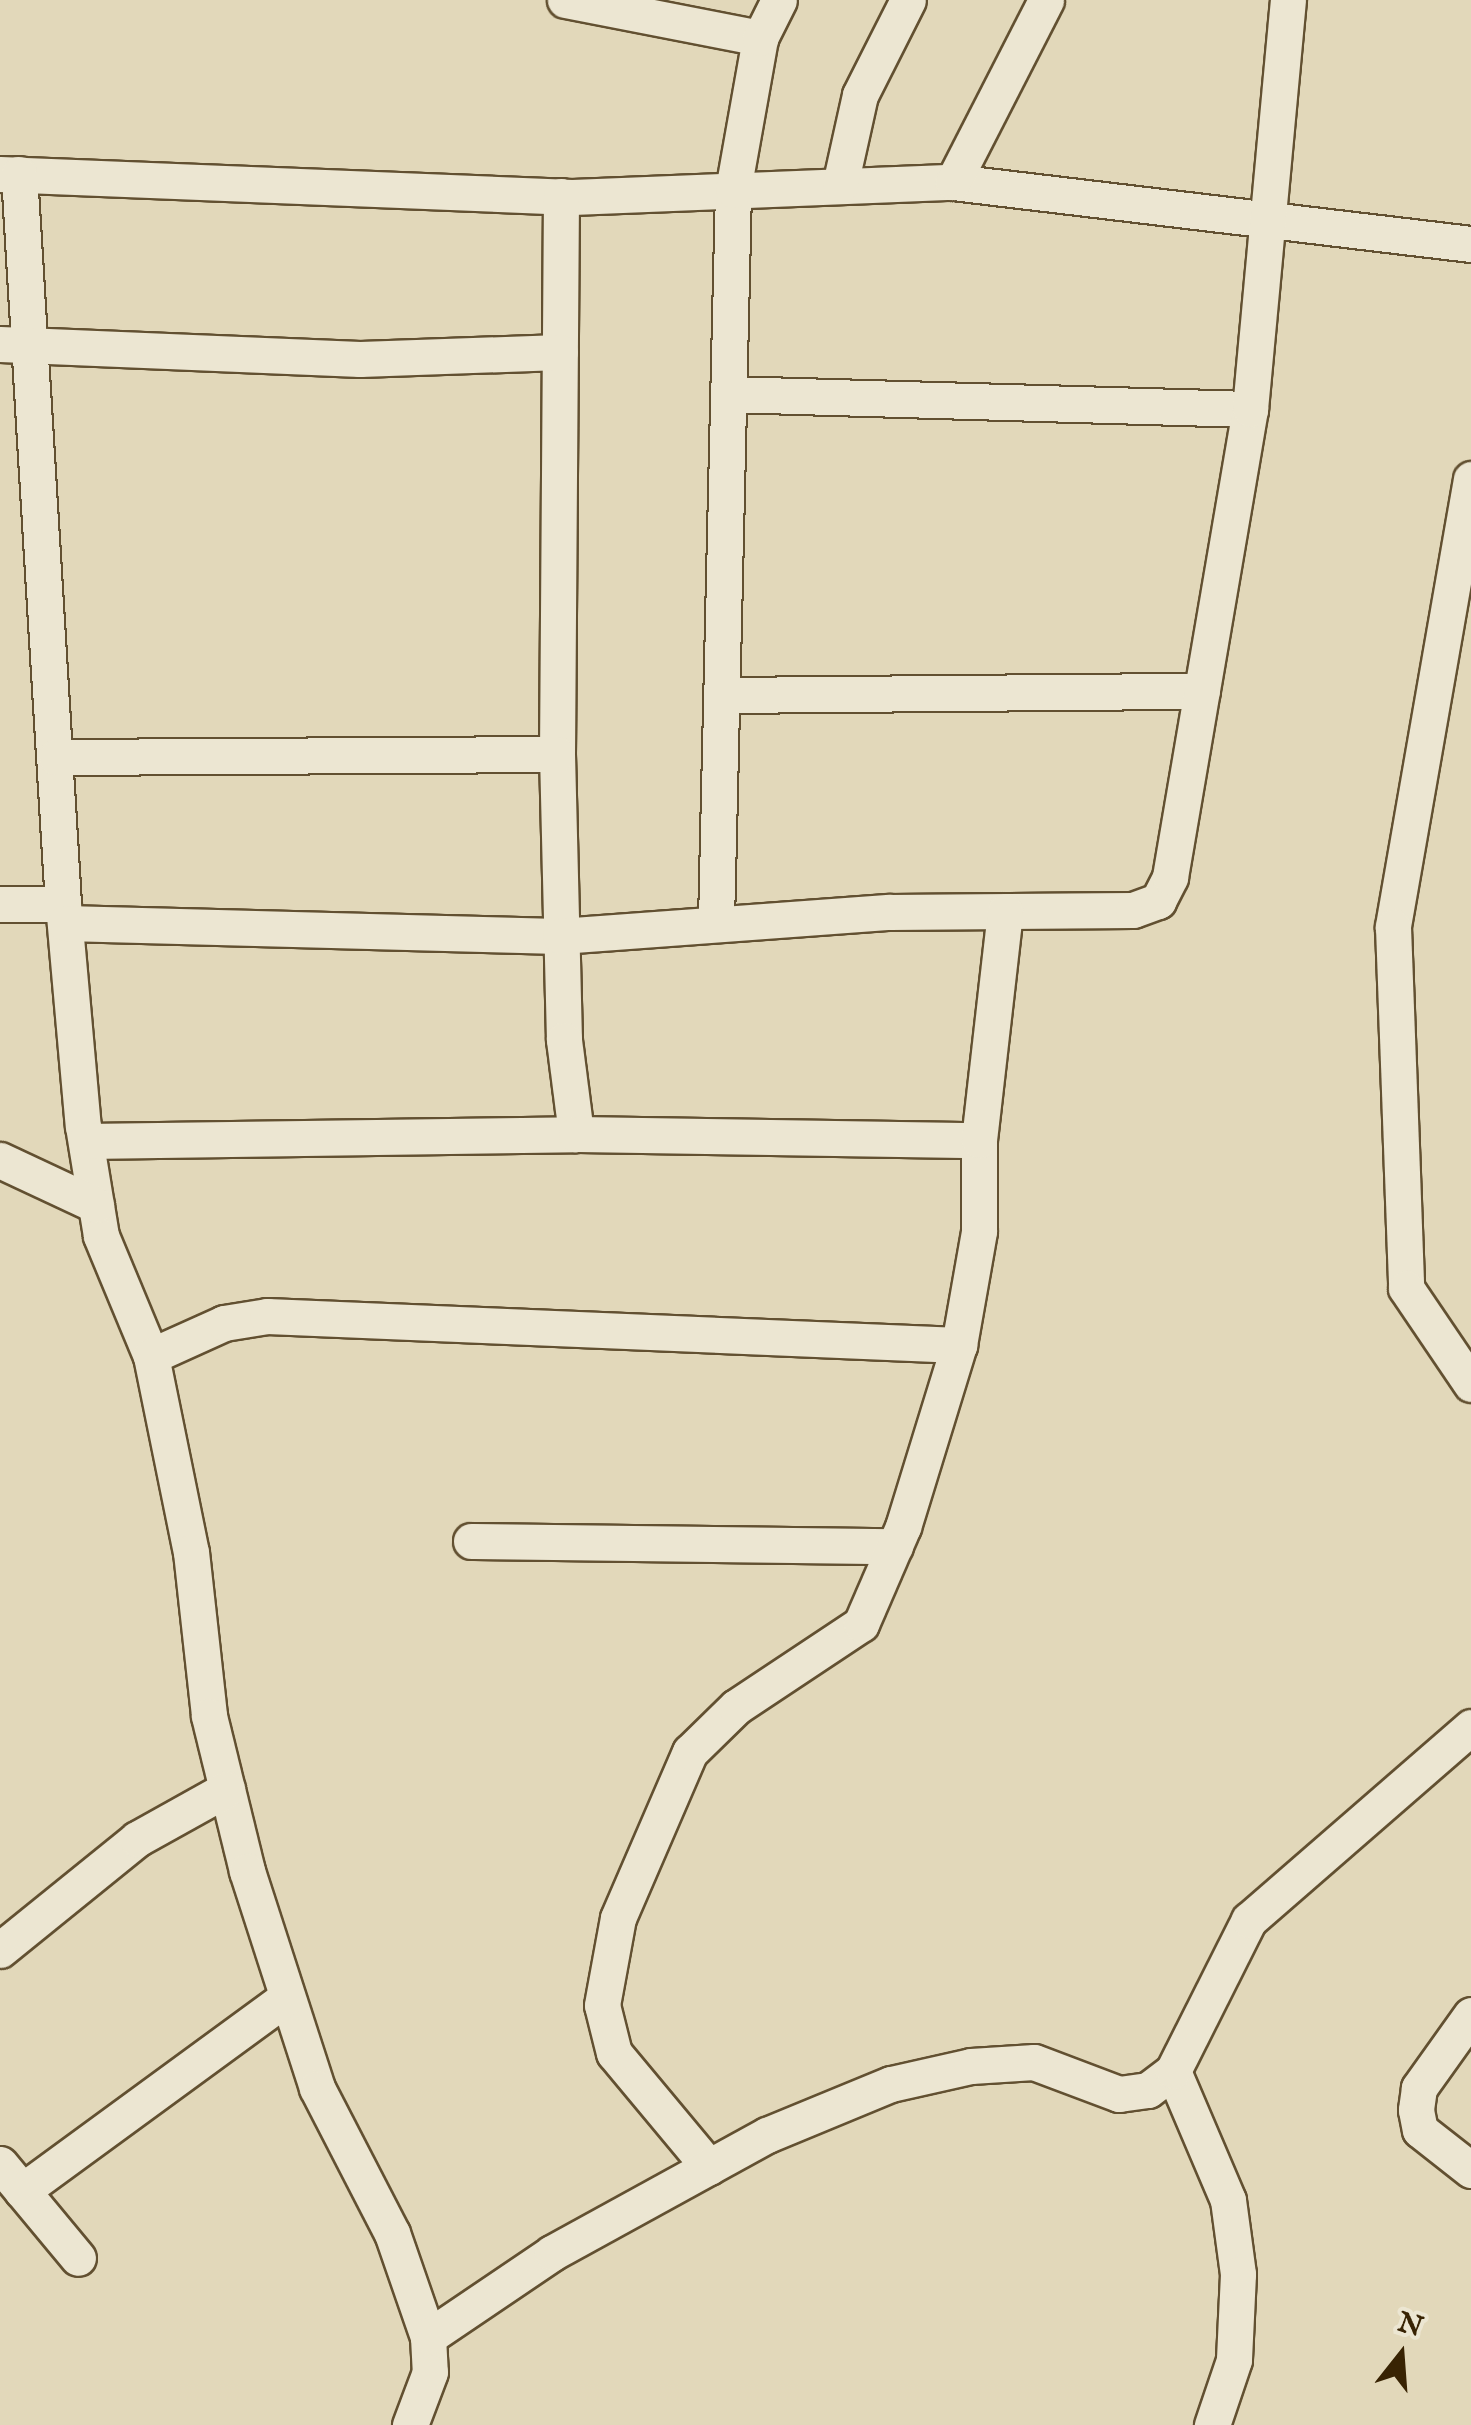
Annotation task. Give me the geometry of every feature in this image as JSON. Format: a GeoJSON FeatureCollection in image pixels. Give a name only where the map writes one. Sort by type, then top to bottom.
{"type":"FeatureCollection","features":[{"type":"Feature","properties":{"kind":"street"},"geometry":{"type":"LineString","coordinates":[[567,0],[760,38]]}},
{"type":"Feature","properties":{"kind":"street"},"geometry":{"type":"LineString","coordinates":[[716,922],[733,190],[760,38],[779,0]]}},
{"type":"Feature","properties":{"kind":"street"},"geometry":{"type":"LineString","coordinates":[[840,184],[860,95],[908,0]]}},
{"type":"Feature","properties":{"kind":"street"},"geometry":{"type":"LineString","coordinates":[[953,182],[1046,0]]}},
{"type":"Feature","properties":{"kind":"street"},"geometry":{"type":"LineString","coordinates":[[0,904],[64,914],[560,936],[716,922],[1133,910],[1158,901],[1170,877],[1250,410],[1288,0]]}},
{"type":"Feature","properties":{"kind":"street"},"geometry":{"type":"LineString","coordinates":[[410,2425],[427,2383],[428,2337],[392,2233],[317,2088],[226,1789],[209,1716],[191,1552],[151,1356],[101,1236],[86,1140],[64,914],[56,757],[16,346],[9,174],[561,196],[953,182],[1471,244]]}},
{"type":"Feature","properties":{"kind":"street"},"geometry":{"type":"LineString","coordinates":[[561,196],[557,754],[560,936],[576,1134]]}},
{"type":"Feature","properties":{"kind":"street"},"geometry":{"type":"LineString","coordinates":[[16,346],[360,359],[560,352]]}},
{"type":"Feature","properties":{"kind":"street"},"geometry":{"type":"LineString","coordinates":[[728,394],[1250,410]]}},
{"type":"Feature","properties":{"kind":"street"},"geometry":{"type":"LineString","coordinates":[[1471,479],[1394,927],[1406,1288],[1471,1384]]}},
{"type":"Feature","properties":{"kind":"street"},"geometry":{"type":"LineString","coordinates":[[721,695],[1202,691]]}},
{"type":"Feature","properties":{"kind":"street"},"geometry":{"type":"LineString","coordinates":[[56,757],[557,754]]}},
{"type":"Feature","properties":{"kind":"street"},"geometry":{"type":"LineString","coordinates":[[708,2167],[614,2054],[602,2005],[618,1918],[690,1752],[736,1706],[862,1624],[895,1546],[959,1344],[979,1231],[979,1140],[1005,911]]}},
{"type":"Feature","properties":{"kind":"street"},"geometry":{"type":"LineString","coordinates":[[86,1140],[576,1134],[979,1140]]}},
{"type":"Feature","properties":{"kind":"street"},"geometry":{"type":"LineString","coordinates":[[0,1160],[96,1205]]}},
{"type":"Feature","properties":{"kind":"street"},"geometry":{"type":"LineString","coordinates":[[151,1356],[224,1323],[267,1316],[959,1344]]}},
{"type":"Feature","properties":{"kind":"street"},"geometry":{"type":"LineString","coordinates":[[472,1541],[895,1546]]}},
{"type":"Feature","properties":{"kind":"street"},"geometry":{"type":"LineString","coordinates":[[428,2337],[552,2253],[708,2167],[767,2135],[891,2084],[972,2066],[1034,2062],[1119,2094],[1148,2090],[1173,2071],[1249,1920],[1471,1726]]}},
{"type":"Feature","properties":{"kind":"street"},"geometry":{"type":"LineString","coordinates":[[0,1950],[138,1839],[226,1789]]}},
{"type":"Feature","properties":{"kind":"street"},"geometry":{"type":"LineString","coordinates":[[78,2258],[11,2178],[288,1997]]}},
{"type":"Feature","properties":{"kind":"street"},"geometry":{"type":"LineString","coordinates":[[1471,2015],[1419,2088],[1416,2110],[1420,2130],[1471,2170]]}},
{"type":"Feature","properties":{"kind":"street"},"geometry":{"type":"LineString","coordinates":[[1173,2071],[1228,2200],[1238,2274],[1234,2360],[1212,2425]]}}]}
